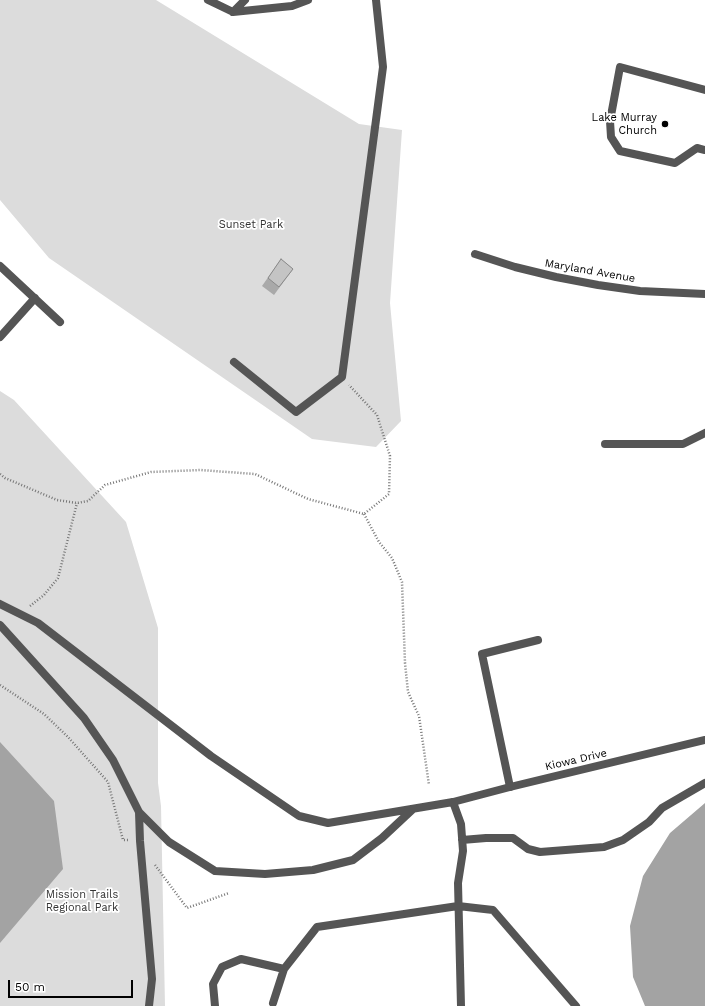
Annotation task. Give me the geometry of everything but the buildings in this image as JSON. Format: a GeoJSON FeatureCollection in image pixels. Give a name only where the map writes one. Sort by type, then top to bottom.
{"type":"FeatureCollection","features":[{"type":"Feature","properties":{"kind":"street"},"geometry":{"type":"LineString","coordinates":[[208,0],[233,12],[292,6],[308,0]]}},
{"type":"Feature","properties":{"kind":"street"},"geometry":{"type":"LineString","coordinates":[[233,12],[245,0]]}},
{"type":"Feature","properties":{"kind":"street"},"geometry":{"type":"LineString","coordinates":[[234,362],[296,412],[342,377],[383,67],[376,0]]}},
{"type":"Feature","properties":{"kind":"street"},"geometry":{"type":"LineString","coordinates":[[705,90],[620,67],[610,121],[611,137],[620,151],[675,163],[697,148],[705,150]]}},
{"type":"Feature","properties":{"kind":"street","name":"Maryland Avenue"},"geometry":{"type":"LineString","coordinates":[[474,254],[515,267],[598,285],[640,291],[705,294]]}},
{"type":"Feature","properties":{"kind":"street"},"geometry":{"type":"LineString","coordinates":[[0,266],[60,322]]}},
{"type":"Feature","properties":{"kind":"street"},"geometry":{"type":"LineString","coordinates":[[0,336],[34,298]]}},
{"type":"Feature","properties":{"kind":"street"},"geometry":{"type":"LineString","coordinates":[[605,444],[683,444],[705,433]]}},
{"type":"Feature","properties":{"kind":"street","name":"Kiowa Drive"},"geometry":{"type":"LineString","coordinates":[[0,604],[38,624],[212,756],[299,816],[328,822],[453,802],[705,740]]}},
{"type":"Feature","properties":{"kind":"street"},"geometry":{"type":"LineString","coordinates":[[0,625],[84,718],[113,760],[138,812],[169,842],[215,871],[265,874],[313,870],[353,860],[382,838],[414,808]]}},
{"type":"Feature","properties":{"kind":"street"},"geometry":{"type":"LineString","coordinates":[[510,787],[482,654],[538,640]]}},
{"type":"Feature","properties":{"kind":"street"},"geometry":{"type":"LineString","coordinates":[[462,840],[513,838],[528,849],[540,852],[604,847],[622,840],[649,822],[662,808],[705,783]]}},
{"type":"Feature","properties":{"kind":"street"},"geometry":{"type":"LineString","coordinates":[[453,802],[461,824],[463,850],[458,883],[461,1006]]}},
{"type":"Feature","properties":{"kind":"street"},"geometry":{"type":"LineString","coordinates":[[138,812],[152,979],[149,1006]]}},
{"type":"Feature","properties":{"kind":"street"},"geometry":{"type":"LineString","coordinates":[[273,1003],[284,969],[316,927],[458,906],[493,910],[576,1006]]}},
{"type":"Feature","properties":{"kind":"street"},"geometry":{"type":"LineString","coordinates":[[214,1006],[213,984],[222,967],[241,959],[284,969]]}},
{"type":"Feature","properties":{"kind":"path"},"geometry":{"type":"LineString","coordinates":[[342,377],[377,415],[390,456],[389,494],[364,514]]}},
{"type":"Feature","properties":{"kind":"path"},"geometry":{"type":"LineString","coordinates":[[0,474],[5,478],[58,500],[77,503],[88,501],[105,485],[151,472],[200,470],[255,474],[308,499],[364,514],[379,542],[392,558],[402,582],[405,663],[408,692],[419,716],[429,785]]}},
{"type":"Feature","properties":{"kind":"path"},"geometry":{"type":"LineString","coordinates":[[29,607],[44,595],[58,578],[77,503]]}},
{"type":"Feature","properties":{"kind":"path"},"geometry":{"type":"LineString","coordinates":[[0,685],[44,714],[68,737],[108,782],[123,840],[140,841]]}},
{"type":"Feature","properties":{"kind":"path"},"geometry":{"type":"LineString","coordinates":[[154,860],[155,866],[187,908],[229,893]]}},
{"type":"Feature","properties":{"kind":"green space","name":"Sunset Park"},"geometry":{"type":"Polygon","coordinates":[[[0,0],[156,0],[359,124],[402,130],[390,303],[401,421],[376,447],[312,439],[49,258],[0,200],[0,0]]]}},
{"type":"Feature","properties":{"kind":"green space","name":"Mission Trails Regional Park"},"geometry":{"type":"Polygon","coordinates":[[[0,391],[14,400],[126,522],[158,628],[158,783],[161,806],[165,1006],[0,1006],[0,391]]]}},
{"type":"Feature","properties":{"kind":"shaded area"},"geometry":{"type":"Polygon","coordinates":[[[0,742],[54,801],[63,869],[0,943],[0,742]]]}},
{"type":"Feature","properties":{"kind":"shaded area"},"geometry":{"type":"Polygon","coordinates":[[[705,803],[705,1006],[645,1006],[633,977],[630,926],[643,876],[670,833],[705,803]]]}},
{"type":"Feature","properties":{"kind":"place","name":"Lake Murray Church"},"geometry":{"type":"Point","coordinates":[665,124]}}]}
